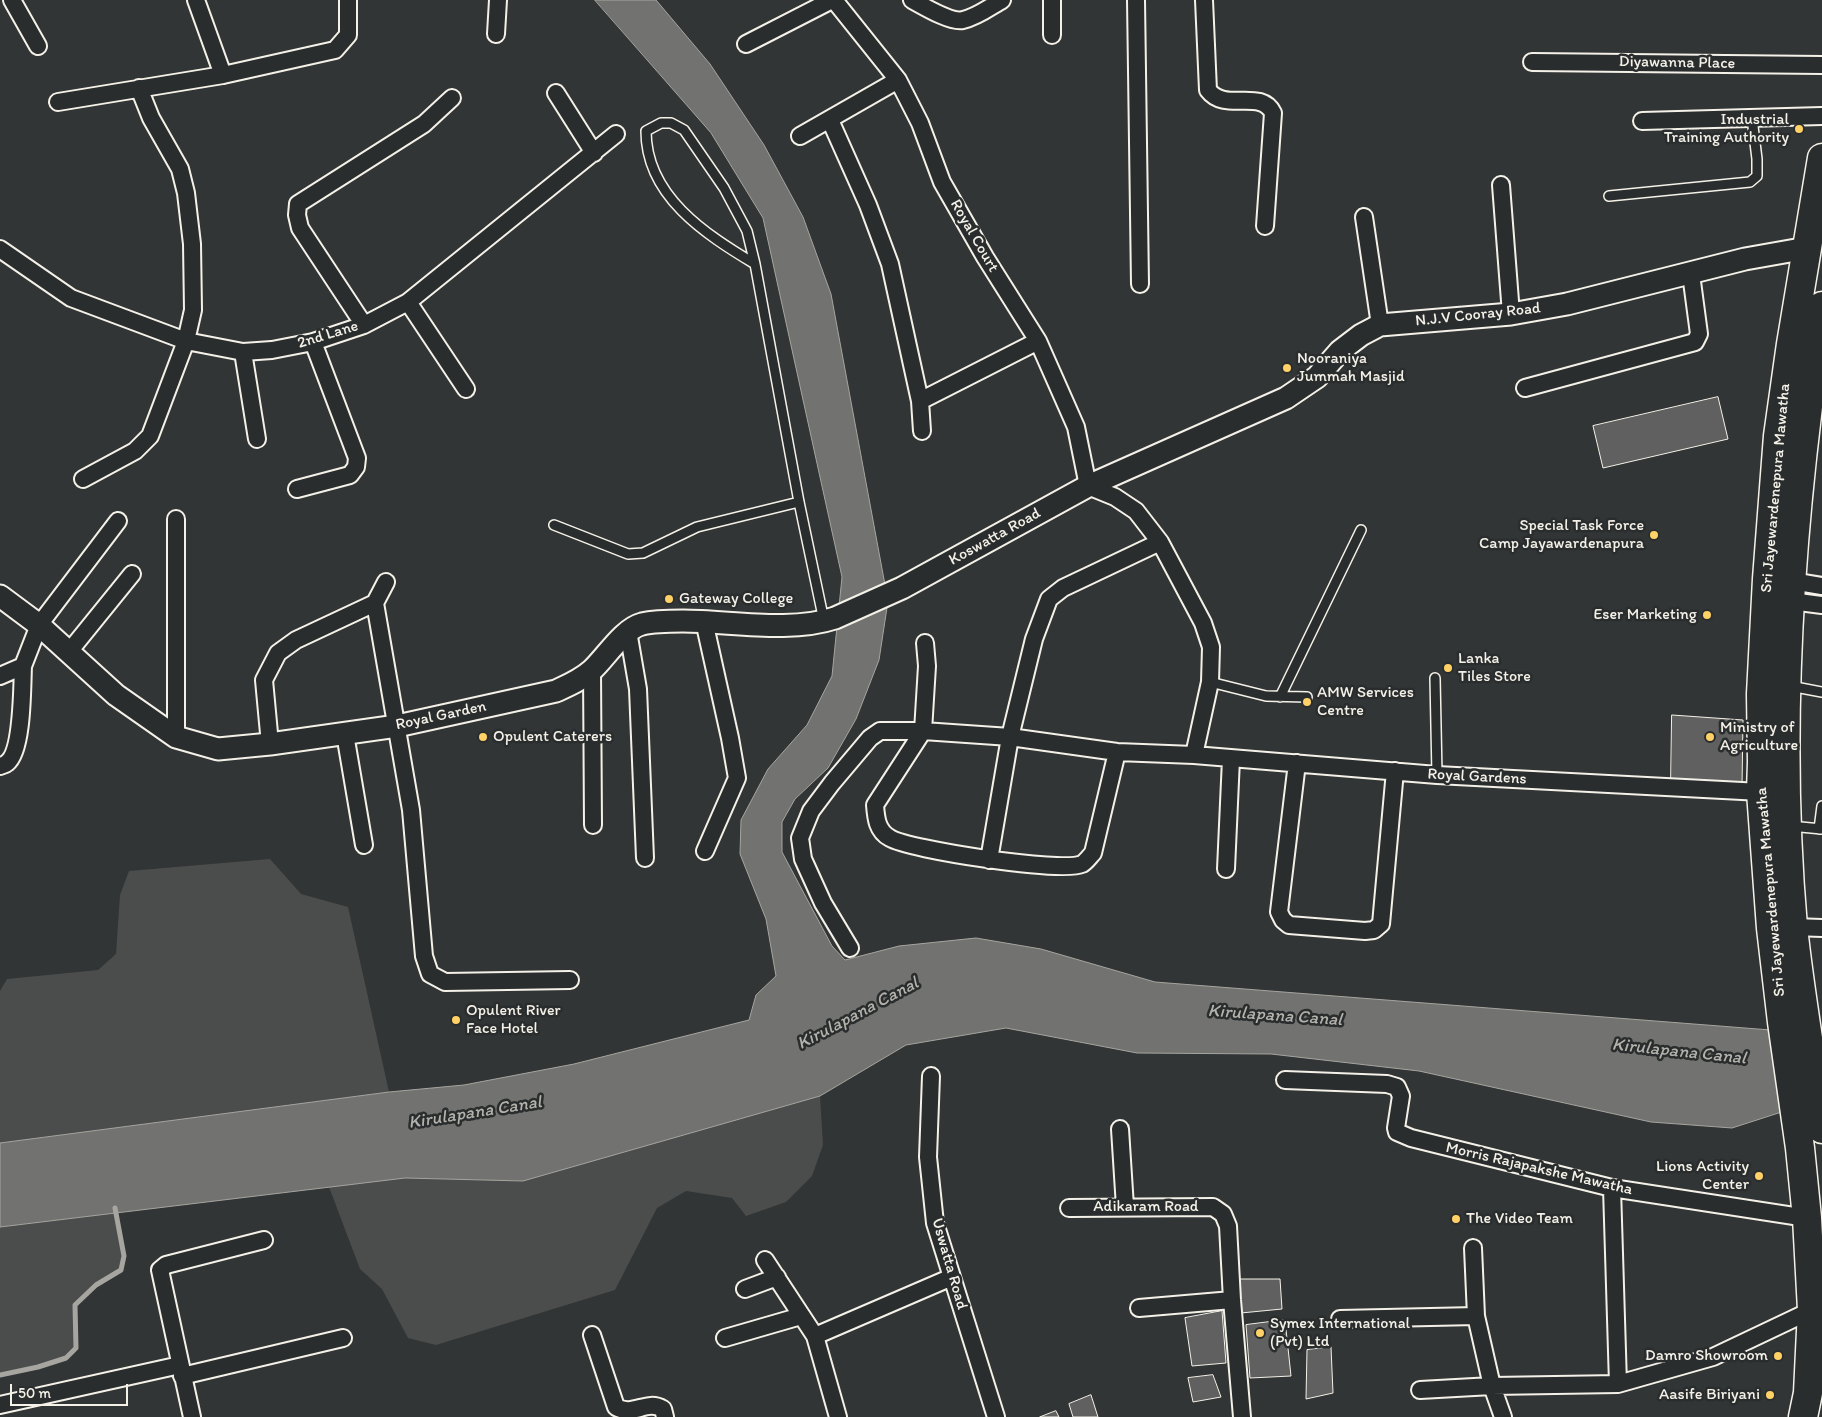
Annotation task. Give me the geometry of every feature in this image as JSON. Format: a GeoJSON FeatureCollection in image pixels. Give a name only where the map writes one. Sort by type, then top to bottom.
{"type":"FeatureCollection","features":[{"type":"Feature","properties":{"kind":"highway","name":"Sri Jayewardenepura Mawatha"},"geometry":{"type":"LineString","coordinates":[[1822,158],[1791,344],[1777,455],[1767,578],[1761,694],[1761,792],[1770,918],[1822,1128]]}},
{"type":"Feature","properties":{"kind":"highway","name":"Sri Jayewardenepura Mawatha"},"geometry":{"type":"LineString","coordinates":[[1803,1417],[1808,1392],[1812,1310],[1807,1218],[1800,1148],[1794,1020],[1794,927],[1786,799],[1787,686],[1791,591],[1804,434],[1822,311]]}},
{"type":"Feature","properties":{"kind":"street"},"geometry":{"type":"LineString","coordinates":[[12,0],[38,46]]}},
{"type":"Feature","properties":{"kind":"street"},"geometry":{"type":"LineString","coordinates":[[58,102],[223,75],[335,50],[348,35],[348,0]]}},
{"type":"Feature","properties":{"kind":"street"},"geometry":{"type":"LineString","coordinates":[[496,34],[498,0]]}},
{"type":"Feature","properties":{"kind":"street"},"geometry":{"type":"LineString","coordinates":[[746,44],[833,0]]}},
{"type":"Feature","properties":{"kind":"street","name":"Royal Court"},"geometry":{"type":"LineString","coordinates":[[833,0],[898,80],[920,123],[942,182],[985,257],[1038,341],[1076,427],[1088,486]]}},
{"type":"Feature","properties":{"kind":"street"},"geometry":{"type":"LineString","coordinates":[[912,0],[950,18],[961,21],[1002,0]]}},
{"type":"Feature","properties":{"kind":"street"},"geometry":{"type":"LineString","coordinates":[[1052,0],[1052,35]]}},
{"type":"Feature","properties":{"kind":"street"},"geometry":{"type":"LineString","coordinates":[[1136,0],[1140,284]]}},
{"type":"Feature","properties":{"kind":"street"},"geometry":{"type":"LineString","coordinates":[[1204,0],[1208,90],[1213,97],[1221,100],[1262,102],[1269,106],[1273,113],[1265,226]]}},
{"type":"Feature","properties":{"kind":"street"},"geometry":{"type":"LineString","coordinates":[[201,2],[223,75]]}},
{"type":"Feature","properties":{"kind":"street","name":"Diyawanna Place"},"geometry":{"type":"LineString","coordinates":[[1532,62],[1822,65]]}},
{"type":"Feature","properties":{"kind":"street"},"geometry":{"type":"LineString","coordinates":[[800,136],[898,80]]}},
{"type":"Feature","properties":{"kind":"street"},"geometry":{"type":"LineString","coordinates":[[83,479],[135,451],[150,436],[186,341],[193,310],[192,244],[186,193],[180,169],[151,118],[139,88]]}},
{"type":"Feature","properties":{"kind":"street"},"geometry":{"type":"LineString","coordinates":[[556,93],[594,153]]}},
{"type":"Feature","properties":{"kind":"street"},"geometry":{"type":"LineString","coordinates":[[364,325],[300,228],[296,215],[298,204],[424,124],[452,98]]}},
{"type":"Feature","properties":{"kind":"street"},"geometry":{"type":"LineString","coordinates":[[1642,121],[1822,116]]}},
{"type":"Feature","properties":{"kind":"street"},"geometry":{"type":"LineString","coordinates":[[830,120],[868,205],[890,264],[920,401],[922,431]]}},
{"type":"Feature","properties":{"kind":"street","name":"2nd Lane"},"geometry":{"type":"LineString","coordinates":[[0,249],[71,298],[186,341],[243,352],[272,350],[313,342],[364,325],[408,302],[616,134]]}},
{"type":"Feature","properties":{"kind":"street"},"geometry":{"type":"LineString","coordinates":[[1501,185],[1511,314]]}},
{"type":"Feature","properties":{"kind":"street"},"geometry":{"type":"LineString","coordinates":[[1364,217],[1380,325]]}},
{"type":"Feature","properties":{"kind":"street","name":"N.J.V Cooray Road"},"geometry":{"type":"LineString","coordinates":[[1178,446],[1286,398],[1317,378],[1340,351],[1361,335],[1380,325],[1511,314],[1567,304],[1746,259],[1807,248]]}},
{"type":"Feature","properties":{"kind":"street"},"geometry":{"type":"LineString","coordinates":[[1525,388],[1695,342],[1699,334],[1691,274]]}},
{"type":"Feature","properties":{"kind":"street"},"geometry":{"type":"LineString","coordinates":[[408,302],[466,389]]}},
{"type":"Feature","properties":{"kind":"street"},"geometry":{"type":"LineString","coordinates":[[920,401],[1038,341]]}},
{"type":"Feature","properties":{"kind":"street"},"geometry":{"type":"LineString","coordinates":[[298,489],[350,475],[356,467],[357,458],[313,342]]}},
{"type":"Feature","properties":{"kind":"street"},"geometry":{"type":"LineString","coordinates":[[243,352],[257,439]]}},
{"type":"Feature","properties":{"kind":"street","name":"Koswatta Road"},"geometry":{"type":"LineString","coordinates":[[902,588],[1088,486],[1178,446]]}},
{"type":"Feature","properties":{"kind":"street"},"geometry":{"type":"LineString","coordinates":[[1088,486],[1115,497],[1136,511],[1160,542],[1203,623],[1211,647],[1210,682],[1194,755]]}},
{"type":"Feature","properties":{"kind":"street"},"geometry":{"type":"LineString","coordinates":[[176,519],[176,737]]}},
{"type":"Feature","properties":{"kind":"street"},"geometry":{"type":"LineString","coordinates":[[0,766],[8,763],[15,751],[21,723],[23,666],[39,625],[118,521]]}},
{"type":"Feature","properties":{"kind":"street"},"geometry":{"type":"LineString","coordinates":[[989,860],[1010,737],[1034,639],[1049,599],[1063,588],[1160,542]]}},
{"type":"Feature","properties":{"kind":"street"},"geometry":{"type":"LineString","coordinates":[[68,653],[132,574]]}},
{"type":"Feature","properties":{"kind":"street"},"geometry":{"type":"LineString","coordinates":[[270,744],[264,680],[278,653],[296,640],[375,603],[386,582]]}},
{"type":"Feature","properties":{"kind":"street"},"geometry":{"type":"LineString","coordinates":[[1791,591],[1822,586]]}},
{"type":"Feature","properties":{"kind":"street","name":"Royal Garden"},"geometry":{"type":"LineString","coordinates":[[0,596],[39,625],[116,695],[176,737],[218,749],[270,744],[397,726],[556,691],[575,682],[592,670],[628,631],[640,625],[660,621],[704,621],[771,626],[830,619],[902,588]]}},
{"type":"Feature","properties":{"kind":"street"},"geometry":{"type":"LineString","coordinates":[[1791,591],[1822,605]]}},
{"type":"Feature","properties":{"kind":"street"},"geometry":{"type":"LineString","coordinates":[[375,603],[411,810],[424,956],[430,974],[446,982],[570,980]]}},
{"type":"Feature","properties":{"kind":"street"},"geometry":{"type":"LineString","coordinates":[[704,621],[737,778],[705,851]]}},
{"type":"Feature","properties":{"kind":"street"},"geometry":{"type":"LineString","coordinates":[[628,631],[638,689],[646,858]]}},
{"type":"Feature","properties":{"kind":"street"},"geometry":{"type":"LineString","coordinates":[[925,643],[927,666],[923,731],[874,805],[878,825],[889,838],[913,846],[989,860],[1061,866],[1082,864],[1093,853],[1117,752]]}},
{"type":"Feature","properties":{"kind":"street"},"geometry":{"type":"LineString","coordinates":[[0,676],[23,666]]}},
{"type":"Feature","properties":{"kind":"street"},"geometry":{"type":"LineString","coordinates":[[592,670],[593,825]]}},
{"type":"Feature","properties":{"kind":"street","name":"Royal Gardens"},"geometry":{"type":"LineString","coordinates":[[850,948],[823,903],[803,860],[800,838],[811,811],[870,738],[880,731],[923,731],[1010,737],[1117,752],[1194,755],[1437,776],[1761,792]]}},
{"type":"Feature","properties":{"kind":"street"},"geometry":{"type":"LineString","coordinates":[[345,734],[364,845]]}},
{"type":"Feature","properties":{"kind":"street"},"geometry":{"type":"LineString","coordinates":[[1226,869],[1231,759]]}},
{"type":"Feature","properties":{"kind":"street"},"geometry":{"type":"LineString","coordinates":[[1297,763],[1279,912],[1283,920],[1289,925],[1365,931],[1374,930],[1381,924],[1395,771]]}},
{"type":"Feature","properties":{"kind":"street"},"geometry":{"type":"LineString","coordinates":[[1794,927],[1822,928]]}},
{"type":"Feature","properties":{"kind":"street","name":"Uswatta Road"},"geometry":{"type":"LineString","coordinates":[[931,1076],[928,1157],[935,1223],[996,1417]]}},
{"type":"Feature","properties":{"kind":"street","name":"Morris Rajapakshe Mawatha"},"geometry":{"type":"LineString","coordinates":[[1285,1080],[1387,1084],[1397,1087],[1401,1096],[1397,1132],[1411,1138],[1612,1188],[1807,1218]]}},
{"type":"Feature","properties":{"kind":"street"},"geometry":{"type":"LineString","coordinates":[[1120,1129],[1125,1208]]}},
{"type":"Feature","properties":{"kind":"street"},"geometry":{"type":"LineString","coordinates":[[1612,1188],[1618,1384]]}},
{"type":"Feature","properties":{"kind":"street","name":"Adikaram Road"},"geometry":{"type":"LineString","coordinates":[[1069,1208],[1213,1207],[1223,1214],[1228,1226],[1242,1417]]}},
{"type":"Feature","properties":{"kind":"street"},"geometry":{"type":"LineString","coordinates":[[192,1417],[160,1270],[166,1265],[264,1240]]}},
{"type":"Feature","properties":{"kind":"street"},"geometry":{"type":"LineString","coordinates":[[1473,1248],[1476,1316],[1492,1386],[1503,1417]]}},
{"type":"Feature","properties":{"kind":"street"},"geometry":{"type":"LineString","coordinates":[[765,1260],[815,1336],[838,1417]]}},
{"type":"Feature","properties":{"kind":"street"},"geometry":{"type":"LineString","coordinates":[[745,1289],[777,1277]]}},
{"type":"Feature","properties":{"kind":"street"},"geometry":{"type":"LineString","coordinates":[[815,1336],[952,1277]]}},
{"type":"Feature","properties":{"kind":"street"},"geometry":{"type":"LineString","coordinates":[[1139,1308],[1232,1300]]}},
{"type":"Feature","properties":{"kind":"street"},"geometry":{"type":"LineString","coordinates":[[1420,1390],[1492,1386],[1618,1384],[1713,1357],[1812,1310]]}},
{"type":"Feature","properties":{"kind":"street"},"geometry":{"type":"LineString","coordinates":[[725,1338],[801,1316]]}},
{"type":"Feature","properties":{"kind":"street"},"geometry":{"type":"LineString","coordinates":[[1340,1319],[1476,1316]]}},
{"type":"Feature","properties":{"kind":"street"},"geometry":{"type":"LineString","coordinates":[[592,1335],[616,1407],[622,1413],[630,1415],[659,1407],[663,1409],[665,1417]]}},
{"type":"Feature","properties":{"kind":"street"},"geometry":{"type":"LineString","coordinates":[[0,1405],[343,1338]]}},
{"type":"Feature","properties":{"kind":"lane"},"geometry":{"type":"LineString","coordinates":[[1609,196],[1750,182],[1757,176],[1752,118]]}},
{"type":"Feature","properties":{"kind":"lane"},"geometry":{"type":"LineString","coordinates":[[755,264],[711,237],[678,209],[658,178],[646,148],[646,131],[660,123],[671,123],[684,130],[724,188],[747,231],[755,264],[799,502],[830,619]]}},
{"type":"Feature","properties":{"kind":"lane"},"geometry":{"type":"LineString","coordinates":[[554,526],[628,554],[643,554],[697,527],[799,502]]}},
{"type":"Feature","properties":{"kind":"lane"},"geometry":{"type":"LineString","coordinates":[[1280,697],[1361,530]]}},
{"type":"Feature","properties":{"kind":"lane"},"geometry":{"type":"LineString","coordinates":[[1435,678],[1437,776]]}},
{"type":"Feature","properties":{"kind":"lane"},"geometry":{"type":"LineString","coordinates":[[1210,682],[1266,696],[1307,697]]}},
{"type":"Feature","properties":{"kind":"lane"},"geometry":{"type":"LineString","coordinates":[[1787,686],[1822,692]]}},
{"type":"Feature","properties":{"kind":"lane"},"geometry":{"type":"LineString","coordinates":[[1788,826],[1821,829],[1822,806]]}},
{"type":"Feature","properties":{"kind":"shaded area"},"geometry":{"type":"Polygon","coordinates":[[[270,859],[301,894],[348,907],[389,1092],[0,1143],[0,991],[7,979],[98,970],[116,954],[120,895],[129,871],[270,859]]]}},
{"type":"Feature","properties":{"kind":"shaded area"},"geometry":{"type":"Polygon","coordinates":[[[820,1096],[823,1145],[812,1176],[786,1202],[746,1216],[732,1198],[686,1191],[657,1208],[615,1290],[436,1345],[408,1338],[382,1289],[360,1269],[329,1187],[405,1178],[523,1181],[820,1096]]]}},
{"type":"Feature","properties":{"kind":"shaded area"},"geometry":{"type":"Polygon","coordinates":[[[116,1213],[124,1256],[121,1270],[96,1285],[75,1305],[76,1348],[66,1358],[38,1367],[0,1375],[0,1227],[116,1213]]]}},
{"type":"Feature","properties":{"kind":"water","name":"Kirulapana Canal"},"geometry":{"type":"Polygon","coordinates":[[[595,0],[656,0],[710,64],[764,145],[803,217],[831,294],[888,601],[879,660],[856,719],[828,768],[795,799],[782,822],[782,852],[832,946],[845,960],[899,946],[976,938],[1041,949],[1155,982],[1822,1034],[1822,1099],[1732,1128],[1651,1122],[1419,1071],[1271,1054],[1137,1053],[1006,1028],[906,1045],[820,1096],[523,1181],[405,1178],[0,1227],[0,1143],[389,1092],[464,1085],[574,1064],[749,1020],[756,995],[776,976],[766,919],[740,854],[741,820],[768,769],[807,725],[832,676],[842,577],[763,218],[711,133],[595,0]]]}},
{"type":"Feature","properties":{"kind":"building"},"geometry":{"type":"Polygon","coordinates":[[[1718,397],[1728,439],[1603,468],[1593,426],[1718,397]]]}},
{"type":"Feature","properties":{"kind":"building","name":"Ministry of Agriculture"},"geometry":{"type":"Polygon","coordinates":[[[1672,715],[1743,720],[1742,787],[1671,782],[1672,715]]]}},
{"type":"Feature","properties":{"kind":"building"},"geometry":{"type":"Polygon","coordinates":[[[1238,1279],[1280,1279],[1282,1309],[1241,1313],[1238,1279]]]}},
{"type":"Feature","properties":{"kind":"building"},"geometry":{"type":"Polygon","coordinates":[[[1222,1311],[1226,1363],[1192,1366],[1185,1318],[1222,1311]]]}},
{"type":"Feature","properties":{"kind":"building"},"geometry":{"type":"Polygon","coordinates":[[[1285,1320],[1291,1376],[1250,1378],[1246,1325],[1285,1320]]]}},
{"type":"Feature","properties":{"kind":"building"},"geometry":{"type":"Polygon","coordinates":[[[1331,1347],[1333,1393],[1306,1399],[1307,1350],[1331,1347]]]}},
{"type":"Feature","properties":{"kind":"building"},"geometry":{"type":"Polygon","coordinates":[[[1213,1375],[1221,1397],[1193,1402],[1188,1378],[1213,1375]]]}},
{"type":"Feature","properties":{"kind":"building"},"geometry":{"type":"Polygon","coordinates":[[[1091,1395],[1098,1417],[1073,1417],[1069,1404],[1091,1395]]]}},
{"type":"Feature","properties":{"kind":"building"},"geometry":{"type":"Polygon","coordinates":[[[1056,1411],[1059,1417],[1040,1417],[1056,1411]]]}},
{"type":"Feature","properties":{"kind":"waterway"},"geometry":{"type":"LineString","coordinates":[[0,1375],[38,1367],[66,1358],[76,1348],[75,1305],[96,1285],[121,1270],[124,1256],[115,1208]]}},
{"type":"Feature","properties":{"kind":"place","name":"Industrial Training Authority"},"geometry":{"type":"Point","coordinates":[1799,129]}},
{"type":"Feature","properties":{"kind":"place","name":"Nooraniya Jummah Masjid"},"geometry":{"type":"Point","coordinates":[1287,368]}},
{"type":"Feature","properties":{"kind":"place","name":"Special Task Force Camp Jayawardenapura"},"geometry":{"type":"Point","coordinates":[1654,535]}},
{"type":"Feature","properties":{"kind":"place","name":"Gateway College"},"geometry":{"type":"Point","coordinates":[669,599]}},
{"type":"Feature","properties":{"kind":"place","name":"Eser Marketing"},"geometry":{"type":"Point","coordinates":[1707,615]}},
{"type":"Feature","properties":{"kind":"place","name":"Lanka Tiles Store"},"geometry":{"type":"Point","coordinates":[1448,668]}},
{"type":"Feature","properties":{"kind":"place","name":"AMW Services Centre"},"geometry":{"type":"Point","coordinates":[1307,702]}},
{"type":"Feature","properties":{"kind":"place","name":"Opulent Caterers"},"geometry":{"type":"Point","coordinates":[483,737]}},
{"type":"Feature","properties":{"kind":"place","name":"Ministry of Agriculture"},"geometry":{"type":"Point","coordinates":[1710,737]}},
{"type":"Feature","properties":{"kind":"place","name":"Opulent River Face Hotel"},"geometry":{"type":"Point","coordinates":[456,1020]}},
{"type":"Feature","properties":{"kind":"place","name":"Lions Activity Center"},"geometry":{"type":"Point","coordinates":[1759,1176]}},
{"type":"Feature","properties":{"kind":"place","name":"The Video Team"},"geometry":{"type":"Point","coordinates":[1456,1219]}},
{"type":"Feature","properties":{"kind":"place","name":"Symex International (Pvt) Ltd"},"geometry":{"type":"Point","coordinates":[1260,1333]}},
{"type":"Feature","properties":{"kind":"place","name":"Damro Showroom"},"geometry":{"type":"Point","coordinates":[1778,1356]}},
{"type":"Feature","properties":{"kind":"place","name":"Aasife Biriyani"},"geometry":{"type":"Point","coordinates":[1770,1395]}}]}
